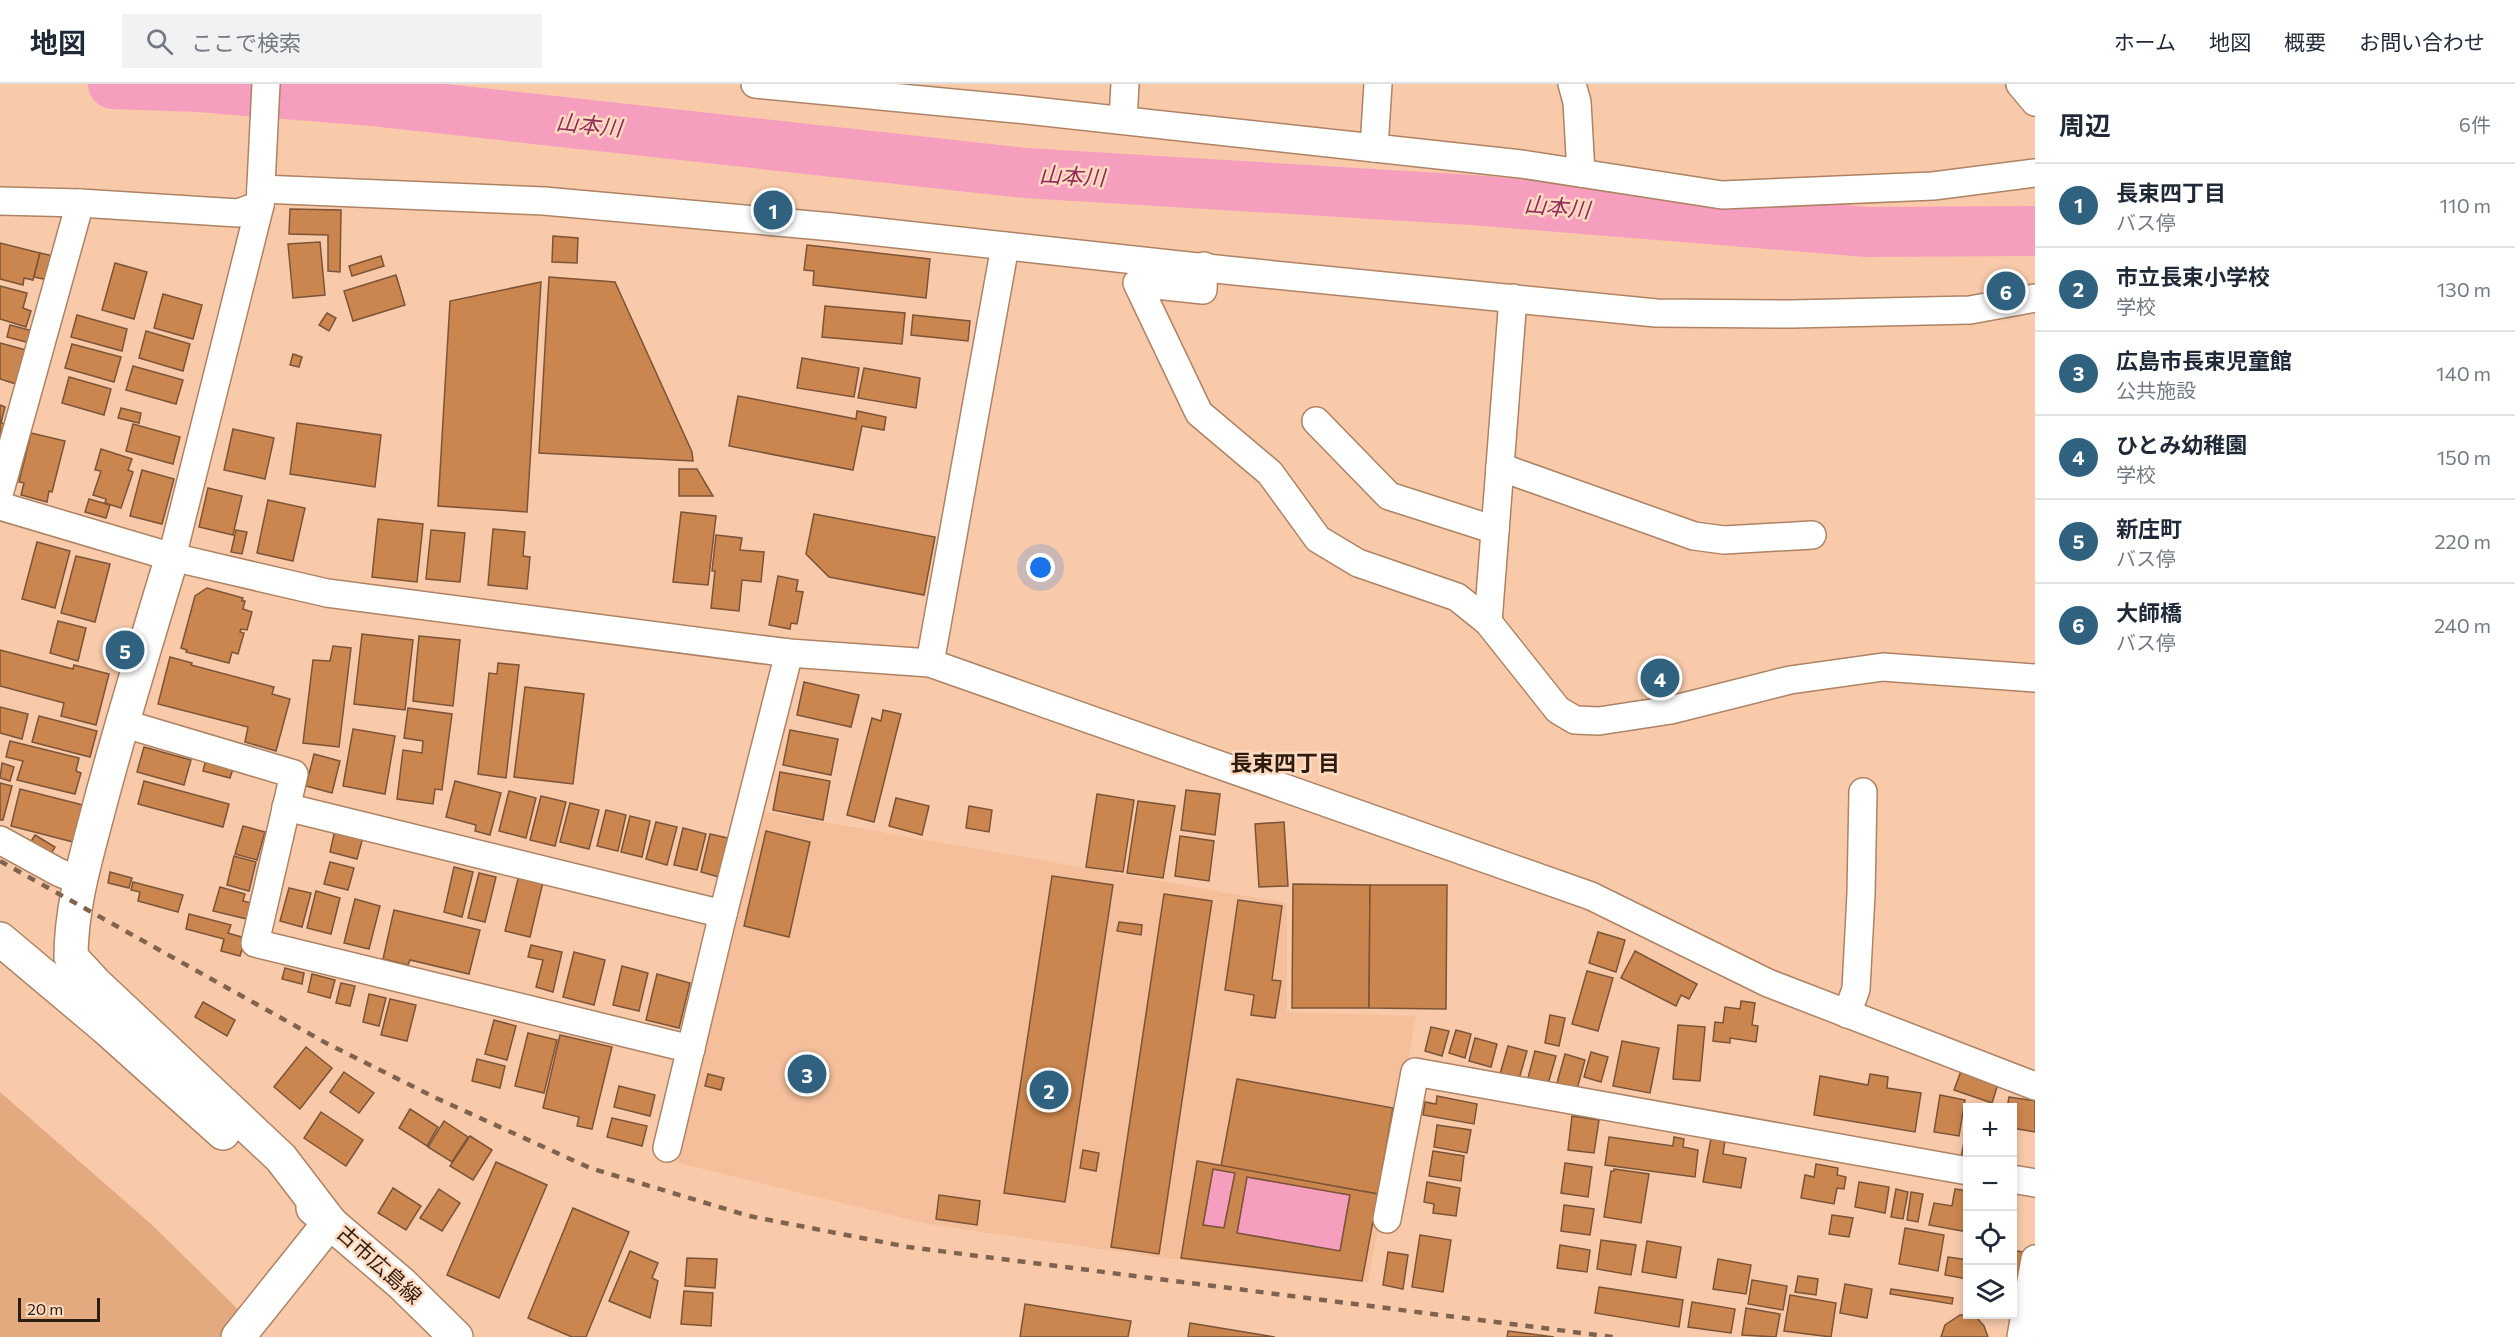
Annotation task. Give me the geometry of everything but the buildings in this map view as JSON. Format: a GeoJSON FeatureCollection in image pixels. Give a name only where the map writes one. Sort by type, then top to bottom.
{"type":"FeatureCollection","features":[{"type":"Feature","properties":{"kind":"street"},"geometry":{"type":"LineString","coordinates":[[266,84],[261,190],[172,557],[122,723],[80,881],[71,932],[71,957],[282,1158],[330,1222]]}},
{"type":"Feature","properties":{"kind":"street"},"geometry":{"type":"LineString","coordinates":[[755,84],[884,90],[1581,173],[1722,195],[1933,186],[2035,173]]}},
{"type":"Feature","properties":{"kind":"street"},"geometry":{"type":"LineString","coordinates":[[1123,120],[1125,84]]}},
{"type":"Feature","properties":{"kind":"street"},"geometry":{"type":"LineString","coordinates":[[1374,148],[1378,84]]}},
{"type":"Feature","properties":{"kind":"street"},"geometry":{"type":"LineString","coordinates":[[1572,84],[1577,102],[1581,173]]}},
{"type":"Feature","properties":{"kind":"street"},"geometry":{"type":"LineString","coordinates":[[2020,84],[2035,102]]}},
{"type":"Feature","properties":{"kind":"street"},"geometry":{"type":"LineString","coordinates":[[0,201],[80,203],[238,213],[261,190],[544,201],[833,227],[1656,313],[1792,314],[1971,310],[2035,298]]}},
{"type":"Feature","properties":{"kind":"street"},"geometry":{"type":"LineString","coordinates":[[0,490],[80,203]]}},
{"type":"Feature","properties":{"kind":"street"},"geometry":{"type":"LineString","coordinates":[[930,663],[1005,246]]}},
{"type":"Feature","properties":{"kind":"street"},"geometry":{"type":"LineString","coordinates":[[1204,266],[1203,290],[1137,283],[1198,413],[1270,473],[1318,539],[1358,563],[1456,597],[1488,622],[1558,710],[1575,720],[1599,721],[1671,710],[1790,680],[1882,667],[2035,678]]}},
{"type":"Feature","properties":{"kind":"street"},"geometry":{"type":"LineString","coordinates":[[1488,622],[1513,298]]}},
{"type":"Feature","properties":{"kind":"street"},"geometry":{"type":"LineString","coordinates":[[1316,421],[1389,496],[1495,530]]}},
{"type":"Feature","properties":{"kind":"street"},"geometry":{"type":"LineString","coordinates":[[1500,467],[1694,536],[1724,540],[1812,535]]}},
{"type":"Feature","properties":{"kind":"street"},"geometry":{"type":"LineString","coordinates":[[0,506],[172,557],[327,592],[789,653],[930,663],[1591,896],[1768,983],[2035,1086]]}},
{"type":"Feature","properties":{"kind":"street"},"geometry":{"type":"LineString","coordinates":[[667,1148],[789,653]]}},
{"type":"Feature","properties":{"kind":"street"},"geometry":{"type":"LineString","coordinates":[[122,723],[294,774],[255,943],[691,1049]]}},
{"type":"Feature","properties":{"kind":"street"},"geometry":{"type":"LineString","coordinates":[[1847,1014],[1856,990],[1863,792]]}},
{"type":"Feature","properties":{"kind":"street"},"geometry":{"type":"LineString","coordinates":[[286,807],[723,914]]}},
{"type":"Feature","properties":{"kind":"street"},"geometry":{"type":"LineString","coordinates":[[0,840],[58,872],[80,881]]}},
{"type":"Feature","properties":{"kind":"street"},"geometry":{"type":"LineString","coordinates":[[0,939],[106,1028],[273,1178],[330,1222]]}},
{"type":"Feature","properties":{"kind":"street"},"geometry":{"type":"LineString","coordinates":[[1387,1219],[1415,1072],[1963,1170]]}},
{"type":"Feature","properties":{"kind":"street"},"geometry":{"type":"LineString","coordinates":[[2017,1180],[2035,1183]]}},
{"type":"Feature","properties":{"kind":"street","name":"古市広島線"},"geometry":{"type":"LineString","coordinates":[[238,1337],[330,1222],[402,1284],[456,1337]]}},
{"type":"Feature","properties":{"kind":"street"},"geometry":{"type":"LineString","coordinates":[[2027,1323],[2035,1259]]}},
{"type":"Feature","properties":{"kind":"shaded area"},"geometry":{"type":"Polygon","coordinates":[[[760,811],[1287,903],[1287,1012],[1416,1016],[1368,1283],[1171,1259],[933,1225],[678,1163],[760,811]]]}},
{"type":"Feature","properties":{"kind":"shaded area"},"geometry":{"type":"Polygon","coordinates":[[[0,1092],[151,1224],[244,1315],[227,1337],[0,1337],[0,1092]]]}},
{"type":"Feature","properties":{"kind":"shaded area"},"geometry":{"type":"Polygon","coordinates":[[[1213,1169],[1235,1173],[1224,1228],[1203,1225],[1213,1169]]]}},
{"type":"Feature","properties":{"kind":"shaded area"},"geometry":{"type":"Polygon","coordinates":[[[1247,1177],[1350,1195],[1340,1251],[1237,1233],[1247,1177]]]}},
{"type":"Feature","properties":{"kind":"waterway","name":"山本川"},"geometry":{"type":"LineString","coordinates":[[113,84],[200,87],[372,101],[1025,173],[1472,200],[1867,232],[2035,231]]}},
{"type":"Feature","properties":{"kind":"railway"},"geometry":{"type":"LineString","coordinates":[[0,861],[326,1043],[436,1098],[590,1168],[749,1216],[908,1247],[1613,1337]]}},
{"type":"Feature","properties":{"kind":"place","name":"長束四丁目"},"geometry":{"type":"Point","coordinates":[773,210]}},
{"type":"Feature","properties":{"kind":"place","name":"大師橋"},"geometry":{"type":"Point","coordinates":[2006,291]}},
{"type":"Feature","properties":{"kind":"place","name":"新庄町"},"geometry":{"type":"Point","coordinates":[125,650]}},
{"type":"Feature","properties":{"kind":"place","name":"ひとみ幼稚園"},"geometry":{"type":"Point","coordinates":[1660,678]}},
{"type":"Feature","properties":{"kind":"place","name":"広島市長束児童館"},"geometry":{"type":"Point","coordinates":[807,1074]}},
{"type":"Feature","properties":{"kind":"place","name":"市立長束小学校"},"geometry":{"type":"Point","coordinates":[1049,1090]}},
{"type":"Feature","properties":{"kind":"district","name":"長束四丁目"},"geometry":{"type":"Point","coordinates":[1285,763]}}]}
